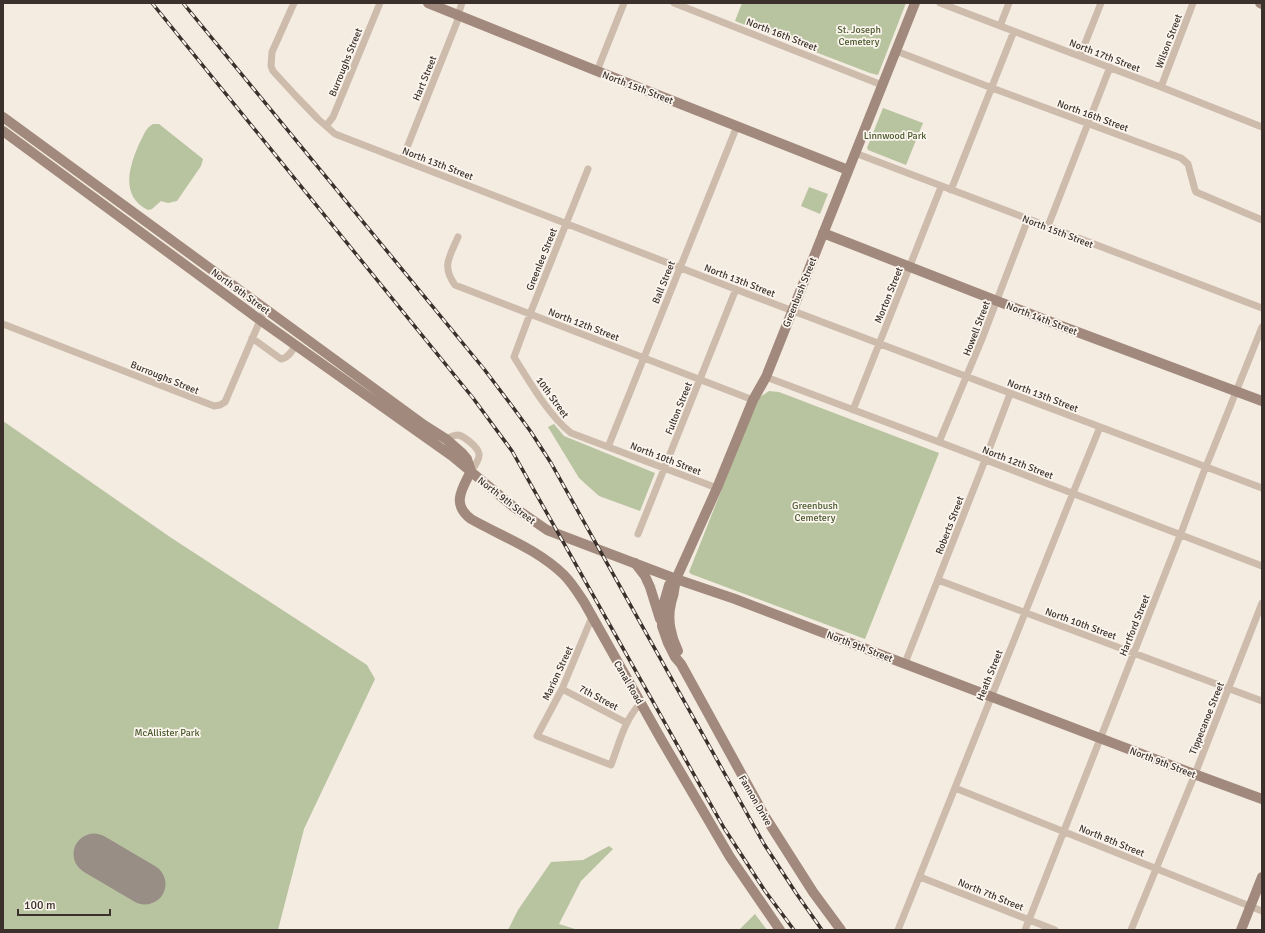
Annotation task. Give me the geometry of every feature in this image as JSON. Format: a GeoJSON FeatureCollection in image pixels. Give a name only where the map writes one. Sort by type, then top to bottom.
{"type":"FeatureCollection","features":[{"type":"Feature","properties":{"kind":"main road","name":"North 15th Street"},"geometry":{"type":"LineString","coordinates":[[428,3],[848,170]]}},
{"type":"Feature","properties":{"kind":"main road","name":"Greenbush Street"},"geometry":{"type":"LineString","coordinates":[[676,579],[717,488],[753,400],[766,377],[822,233],[915,3]]}},
{"type":"Feature","properties":{"kind":"main road","name":"North 9th Street"},"geometry":{"type":"LineString","coordinates":[[3,117],[424,426],[446,439],[467,459],[471,471]]}},
{"type":"Feature","properties":{"kind":"main road","name":"North 9th Street"},"geometry":{"type":"LineString","coordinates":[[3,131],[260,320],[452,456],[515,508],[547,530],[676,579],[735,599],[1262,799]]}},
{"type":"Feature","properties":{"kind":"main road","name":"North 14th Street"},"geometry":{"type":"LineString","coordinates":[[822,233],[996,300],[1064,328],[1262,401]]}},
{"type":"Feature","properties":{"kind":"main road","name":"Canal Road"},"geometry":{"type":"LineString","coordinates":[[471,471],[461,492],[459,500],[460,508],[465,515],[479,524],[528,547],[554,566],[575,588],[730,858],[780,930]]}},
{"type":"Feature","properties":{"kind":"main road"},"geometry":{"type":"LineString","coordinates":[[635,563],[645,576],[650,587],[662,626]]}},
{"type":"Feature","properties":{"kind":"main road","name":"Fannon Drive"},"geometry":{"type":"LineString","coordinates":[[676,579],[669,585],[663,606],[662,626],[668,643],[764,815],[813,892],[841,930]]}},
{"type":"Feature","properties":{"kind":"main road","name":"Fannon Drive"},"geometry":{"type":"LineString","coordinates":[[676,579],[670,604],[669,616],[675,644],[680,654],[680,664]]}},
{"type":"Feature","properties":{"kind":"main road"},"geometry":{"type":"LineString","coordinates":[[1241,930],[1262,878]]}},
{"type":"Feature","properties":{"kind":"street","name":"North 13th Street"},"geometry":{"type":"LineString","coordinates":[[294,3],[272,52],[271,66],[273,71],[294,95],[335,134],[1010,394],[1262,488]]}},
{"type":"Feature","properties":{"kind":"street","name":"Burroughs Street"},"geometry":{"type":"LineString","coordinates":[[326,126],[333,117],[380,3]]}},
{"type":"Feature","properties":{"kind":"street","name":"Hart Street"},"geometry":{"type":"LineString","coordinates":[[402,160],[457,22],[462,3]]}},
{"type":"Feature","properties":{"kind":"street"},"geometry":{"type":"LineString","coordinates":[[597,71],[624,3]]}},
{"type":"Feature","properties":{"kind":"street","name":"North 16th Street"},"geometry":{"type":"LineString","coordinates":[[674,3],[882,84]]}},
{"type":"Feature","properties":{"kind":"street","name":"North 17th Street"},"geometry":{"type":"LineString","coordinates":[[940,3],[1262,127]]}},
{"type":"Feature","properties":{"kind":"street"},"geometry":{"type":"LineString","coordinates":[[1000,26],[1009,3]]}},
{"type":"Feature","properties":{"kind":"street"},"geometry":{"type":"LineString","coordinates":[[1080,56],[1101,3]]}},
{"type":"Feature","properties":{"kind":"street","name":"Wilson Street"},"geometry":{"type":"LineString","coordinates":[[1161,87],[1193,3]]}},
{"type":"Feature","properties":{"kind":"street"},"geometry":{"type":"LineString","coordinates":[[951,190],[1014,31]]}},
{"type":"Feature","properties":{"kind":"street","name":"North 16th Street"},"geometry":{"type":"LineString","coordinates":[[896,51],[1184,159],[1188,164],[1196,192],[1262,220]]}},
{"type":"Feature","properties":{"kind":"street"},"geometry":{"type":"LineString","coordinates":[[1048,226],[1110,68]]}},
{"type":"Feature","properties":{"kind":"street","name":"Ball Street"},"geometry":{"type":"LineString","coordinates":[[608,446],[737,126]]}},
{"type":"Feature","properties":{"kind":"street","name":"North 15th Street"},"geometry":{"type":"LineString","coordinates":[[855,153],[1262,308]]}},
{"type":"Feature","properties":{"kind":"street","name":"Greenlee Street"},"geometry":{"type":"LineString","coordinates":[[514,358],[588,169]]}},
{"type":"Feature","properties":{"kind":"street","name":"Morton Street"},"geometry":{"type":"LineString","coordinates":[[853,410],[941,187]]}},
{"type":"Feature","properties":{"kind":"street","name":"Howell Street"},"geometry":{"type":"LineString","coordinates":[[940,442],[967,377],[1028,219]]}},
{"type":"Feature","properties":{"kind":"street","name":"North 12th Street"},"geometry":{"type":"LineString","coordinates":[[458,237],[447,268],[450,278],[456,285],[753,400]]}},
{"type":"Feature","properties":{"kind":"street","name":"Fulton Street"},"geometry":{"type":"LineString","coordinates":[[638,534],[736,289]]}},
{"type":"Feature","properties":{"kind":"street","name":"Burroughs Street"},"geometry":{"type":"LineString","coordinates":[[3,324],[214,406],[225,402],[265,308]]}},
{"type":"Feature","properties":{"kind":"street","name":"Hartford Street"},"geometry":{"type":"LineString","coordinates":[[1025,930],[1262,327]]}},
{"type":"Feature","properties":{"kind":"street"},"geometry":{"type":"LineString","coordinates":[[252,338],[281,358],[288,356],[296,346]]}},
{"type":"Feature","properties":{"kind":"street","name":"10th Street"},"geometry":{"type":"LineString","coordinates":[[514,358],[562,426],[572,433],[608,446]]}},
{"type":"Feature","properties":{"kind":"street","name":"North 12th Street"},"geometry":{"type":"LineString","coordinates":[[766,377],[940,442],[1262,566]]}},
{"type":"Feature","properties":{"kind":"street","name":"Roberts Street"},"geometry":{"type":"LineString","coordinates":[[905,663],[1010,394]]}},
{"type":"Feature","properties":{"kind":"street","name":"Heath Street"},"geometry":{"type":"LineString","coordinates":[[898,930],[1072,493],[1100,427]]}},
{"type":"Feature","properties":{"kind":"street"},"geometry":{"type":"LineString","coordinates":[[446,439],[454,435],[462,436],[477,448],[480,453],[471,471]]}},
{"type":"Feature","properties":{"kind":"street","name":"North 10th Street"},"geometry":{"type":"LineString","coordinates":[[608,446],[717,488]]}},
{"type":"Feature","properties":{"kind":"street","name":"North 10th Street"},"geometry":{"type":"LineString","coordinates":[[938,580],[1262,701]]}},
{"type":"Feature","properties":{"kind":"street","name":"Tippecanoe Street"},"geometry":{"type":"LineString","coordinates":[[1131,930],[1262,603]]}},
{"type":"Feature","properties":{"kind":"street","name":"Marion Street"},"geometry":{"type":"LineString","coordinates":[[592,617],[562,689],[537,736],[611,765],[627,723]]}},
{"type":"Feature","properties":{"kind":"street","name":"7th Street"},"geometry":{"type":"LineString","coordinates":[[562,689],[627,723]]}},
{"type":"Feature","properties":{"kind":"street"},"geometry":{"type":"LineString","coordinates":[[627,723],[635,708],[641,703]]}},
{"type":"Feature","properties":{"kind":"street","name":"North 8th Street"},"geometry":{"type":"LineString","coordinates":[[955,788],[1262,910]]}},
{"type":"Feature","properties":{"kind":"street","name":"North 7th Street"},"geometry":{"type":"LineString","coordinates":[[920,876],[1055,930]]}},
{"type":"Feature","properties":{"kind":"green space","name":"St. Joseph Cemetery"},"geometry":{"type":"Polygon","coordinates":[[[742,3],[906,3],[878,75],[735,21],[742,3]]]}},
{"type":"Feature","properties":{"kind":"green space","name":"Linnwood Park"},"geometry":{"type":"Polygon","coordinates":[[[883,108],[923,123],[906,165],[868,150],[867,148],[883,108]]]}},
{"type":"Feature","properties":{"kind":"green space"},"geometry":{"type":"Polygon","coordinates":[[[153,124],[159,124],[203,159],[201,166],[177,201],[168,203],[161,201],[152,209],[148,210],[139,204],[133,197],[129,180],[132,162],[139,144],[146,130],[153,124]]]}},
{"type":"Feature","properties":{"kind":"green space"},"geometry":{"type":"Polygon","coordinates":[[[809,187],[828,194],[820,214],[801,206],[809,187]]]}},
{"type":"Feature","properties":{"kind":"green space","name":"Greenbush Cemetery"},"geometry":{"type":"Polygon","coordinates":[[[769,391],[779,392],[939,453],[865,639],[689,572],[756,403],[760,397],[769,391]]]}},
{"type":"Feature","properties":{"kind":"green space","name":"McAllister Park"},"geometry":{"type":"Polygon","coordinates":[[[3,421],[170,537],[367,665],[375,679],[304,829],[278,930],[3,930],[3,421]]]}},
{"type":"Feature","properties":{"kind":"green space"},"geometry":{"type":"Polygon","coordinates":[[[554,424],[564,436],[655,473],[640,511],[599,496],[579,478],[548,427],[554,424]]]}},
{"type":"Feature","properties":{"kind":"green space"},"geometry":{"type":"Polygon","coordinates":[[[609,846],[613,849],[581,881],[559,924],[578,930],[508,930],[518,910],[551,862],[583,860],[609,846]]]}},
{"type":"Feature","properties":{"kind":"green space"},"geometry":{"type":"Polygon","coordinates":[[[755,914],[767,930],[739,930],[755,914]]]}},
{"type":"Feature","properties":{"kind":"runway"},"geometry":{"type":"LineString","coordinates":[[94,854],[145,884]]}},
{"type":"Feature","properties":{"kind":"railway"},"geometry":{"type":"LineString","coordinates":[[152,3],[473,398],[512,451],[724,828],[765,891],[794,930]]}},
{"type":"Feature","properties":{"kind":"railway"},"geometry":{"type":"LineString","coordinates":[[183,3],[484,369],[531,432],[551,463],[764,844],[822,930]]}}]}
